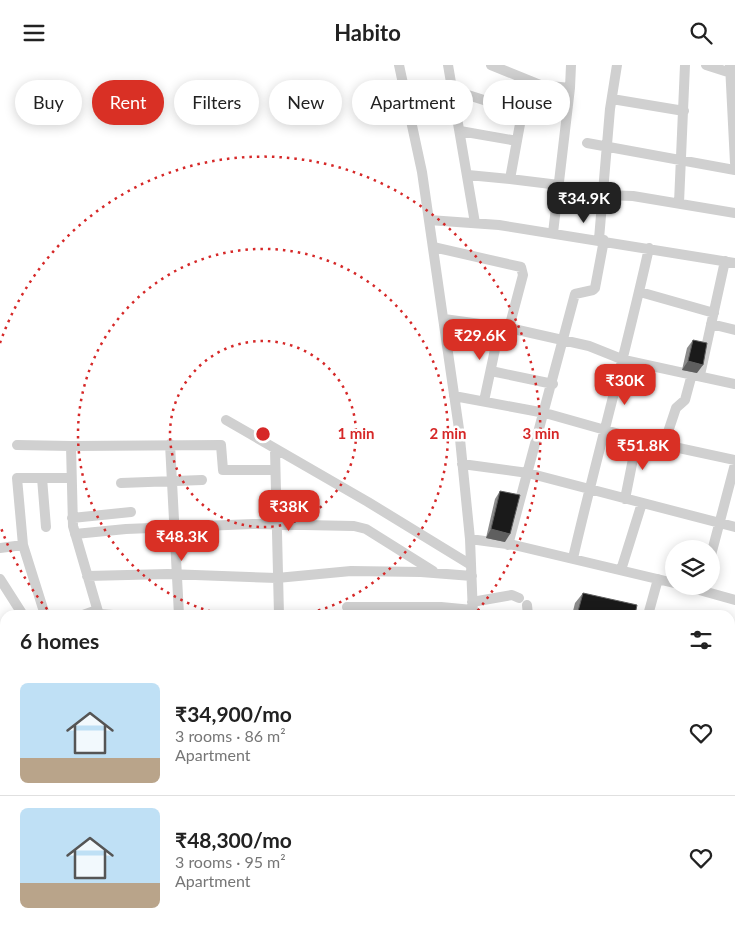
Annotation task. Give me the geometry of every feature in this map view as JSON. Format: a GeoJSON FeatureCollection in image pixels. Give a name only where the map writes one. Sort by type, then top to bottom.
{"type":"FeatureCollection","features":[{"type":"Feature","properties":{"kind":"street"},"geometry":{"type":"LineString","coordinates":[[399,65],[413,126],[444,319],[470,539],[472,609]]}},
{"type":"Feature","properties":{"kind":"street"},"geometry":{"type":"LineString","coordinates":[[448,65],[450,80]]}},
{"type":"Feature","properties":{"kind":"street"},"geometry":{"type":"LineString","coordinates":[[490,65],[528,80]]}},
{"type":"Feature","properties":{"kind":"street"},"geometry":{"type":"LineString","coordinates":[[570,65],[570,80]]}},
{"type":"Feature","properties":{"kind":"street"},"geometry":{"type":"LineString","coordinates":[[508,545],[553,384],[575,294],[596,288],[607,146],[618,65]]}},
{"type":"Feature","properties":{"kind":"street"},"geometry":{"type":"LineString","coordinates":[[680,203],[685,65]]}},
{"type":"Feature","properties":{"kind":"street"},"geometry":{"type":"LineString","coordinates":[[706,65],[730,69],[735,163]]}},
{"type":"Feature","properties":{"kind":"street"},"geometry":{"type":"LineString","coordinates":[[612,99],[684,111]]}},
{"type":"Feature","properties":{"kind":"street"},"geometry":{"type":"LineString","coordinates":[[459,125],[475,223]]}},
{"type":"Feature","properties":{"kind":"street"},"geometry":{"type":"LineString","coordinates":[[510,179],[519,125]]}},
{"type":"Feature","properties":{"kind":"street"},"geometry":{"type":"LineString","coordinates":[[553,233],[564,125]]}},
{"type":"Feature","properties":{"kind":"street"},"geometry":{"type":"LineString","coordinates":[[460,131],[516,141]]}},
{"type":"Feature","properties":{"kind":"street"},"geometry":{"type":"LineString","coordinates":[[587,143],[735,169]]}},
{"type":"Feature","properties":{"kind":"street"},"geometry":{"type":"LineString","coordinates":[[468,175],[559,185]]}},
{"type":"Feature","properties":{"kind":"street"},"geometry":{"type":"LineString","coordinates":[[603,195],[633,196],[735,213]]}},
{"type":"Feature","properties":{"kind":"street"},"geometry":{"type":"LineString","coordinates":[[429,219],[553,233],[730,262],[696,374],[685,400],[676,408],[664,445]]}},
{"type":"Feature","properties":{"kind":"street"},"geometry":{"type":"LineString","coordinates":[[433,247],[521,267],[523,275],[491,371],[484,401]]}},
{"type":"Feature","properties":{"kind":"street"},"geometry":{"type":"LineString","coordinates":[[573,559],[589,490],[624,360],[649,248]]}},
{"type":"Feature","properties":{"kind":"street"},"geometry":{"type":"LineString","coordinates":[[640,291],[714,313]]}},
{"type":"Feature","properties":{"kind":"street"},"geometry":{"type":"LineString","coordinates":[[444,319],[505,327],[588,346],[624,360],[696,374],[735,385]]}},
{"type":"Feature","properties":{"kind":"street"},"geometry":{"type":"LineString","coordinates":[[711,324],[735,329]]}},
{"type":"Feature","properties":{"kind":"street"},"geometry":{"type":"LineString","coordinates":[[491,371],[553,384]]}},
{"type":"Feature","properties":{"kind":"street"},"geometry":{"type":"LineString","coordinates":[[454,396],[545,413],[637,439],[735,460]]}},
{"type":"Feature","properties":{"kind":"street"},"geometry":{"type":"LineString","coordinates":[[226,420],[368,502],[471,565]]}},
{"type":"Feature","properties":{"kind":"street"},"geometry":{"type":"LineString","coordinates":[[625,499],[637,439]]}},
{"type":"Feature","properties":{"kind":"street"},"geometry":{"type":"LineString","coordinates":[[170,444],[179,610]]}},
{"type":"Feature","properties":{"kind":"street"},"geometry":{"type":"LineString","coordinates":[[17,445],[221,445],[223,470],[275,470]]}},
{"type":"Feature","properties":{"kind":"street"},"geometry":{"type":"LineString","coordinates":[[71,446],[72,518],[97,610]]}},
{"type":"Feature","properties":{"kind":"street"},"geometry":{"type":"LineString","coordinates":[[275,450],[279,610]]}},
{"type":"Feature","properties":{"kind":"street"},"geometry":{"type":"LineString","coordinates":[[462,464],[528,473],[735,527]]}},
{"type":"Feature","properties":{"kind":"street"},"geometry":{"type":"LineString","coordinates":[[715,540],[735,464]]}},
{"type":"Feature","properties":{"kind":"street"},"geometry":{"type":"LineString","coordinates":[[42,478],[46,527]]}},
{"type":"Feature","properties":{"kind":"street"},"geometry":{"type":"LineString","coordinates":[[43,610],[23,545],[17,479],[72,478]]}},
{"type":"Feature","properties":{"kind":"street"},"geometry":{"type":"LineString","coordinates":[[121,483],[202,480]]}},
{"type":"Feature","properties":{"kind":"street"},"geometry":{"type":"LineString","coordinates":[[622,571],[642,503]]}},
{"type":"Feature","properties":{"kind":"street"},"geometry":{"type":"LineString","coordinates":[[72,518],[131,512]]}},
{"type":"Feature","properties":{"kind":"street"},"geometry":{"type":"LineString","coordinates":[[75,534],[174,527],[276,524],[344,525],[366,529],[436,573]]}},
{"type":"Feature","properties":{"kind":"street"},"geometry":{"type":"LineString","coordinates":[[470,539],[508,545],[665,581]]}},
{"type":"Feature","properties":{"kind":"street"},"geometry":{"type":"LineString","coordinates":[[0,548],[23,545]]}},
{"type":"Feature","properties":{"kind":"street"},"geometry":{"type":"LineString","coordinates":[[87,576],[178,574],[277,578],[352,571],[472,576]]}},
{"type":"Feature","properties":{"kind":"street"},"geometry":{"type":"LineString","coordinates":[[0,579],[20,610]]}},
{"type":"Feature","properties":{"kind":"street"},"geometry":{"type":"LineString","coordinates":[[649,610],[658,579]]}},
{"type":"Feature","properties":{"kind":"street"},"geometry":{"type":"LineString","coordinates":[[347,607],[441,607],[472,609],[512,595],[519,597]]}},
{"type":"Feature","properties":{"kind":"street"},"geometry":{"type":"LineString","coordinates":[[720,595],[735,600]]}},
{"type":"Feature","properties":{"kind":"street"},"geometry":{"type":"LineString","coordinates":[[524,930],[533,930]]}},
{"type":"Feature","properties":{"kind":"building"},"geometry":{"type":"Polygon","coordinates":[[[693,340],[707,343],[703,365],[688,361],[693,340]]]}},
{"type":"Feature","properties":{"kind":"building"},"geometry":{"type":"Polygon","coordinates":[[[500,491],[520,495],[510,534],[491,529],[500,491]]]}},
{"type":"Feature","properties":{"kind":"building"},"geometry":{"type":"Polygon","coordinates":[[[583,593],[637,605],[636,610],[578,610],[583,593]]]}}]}
